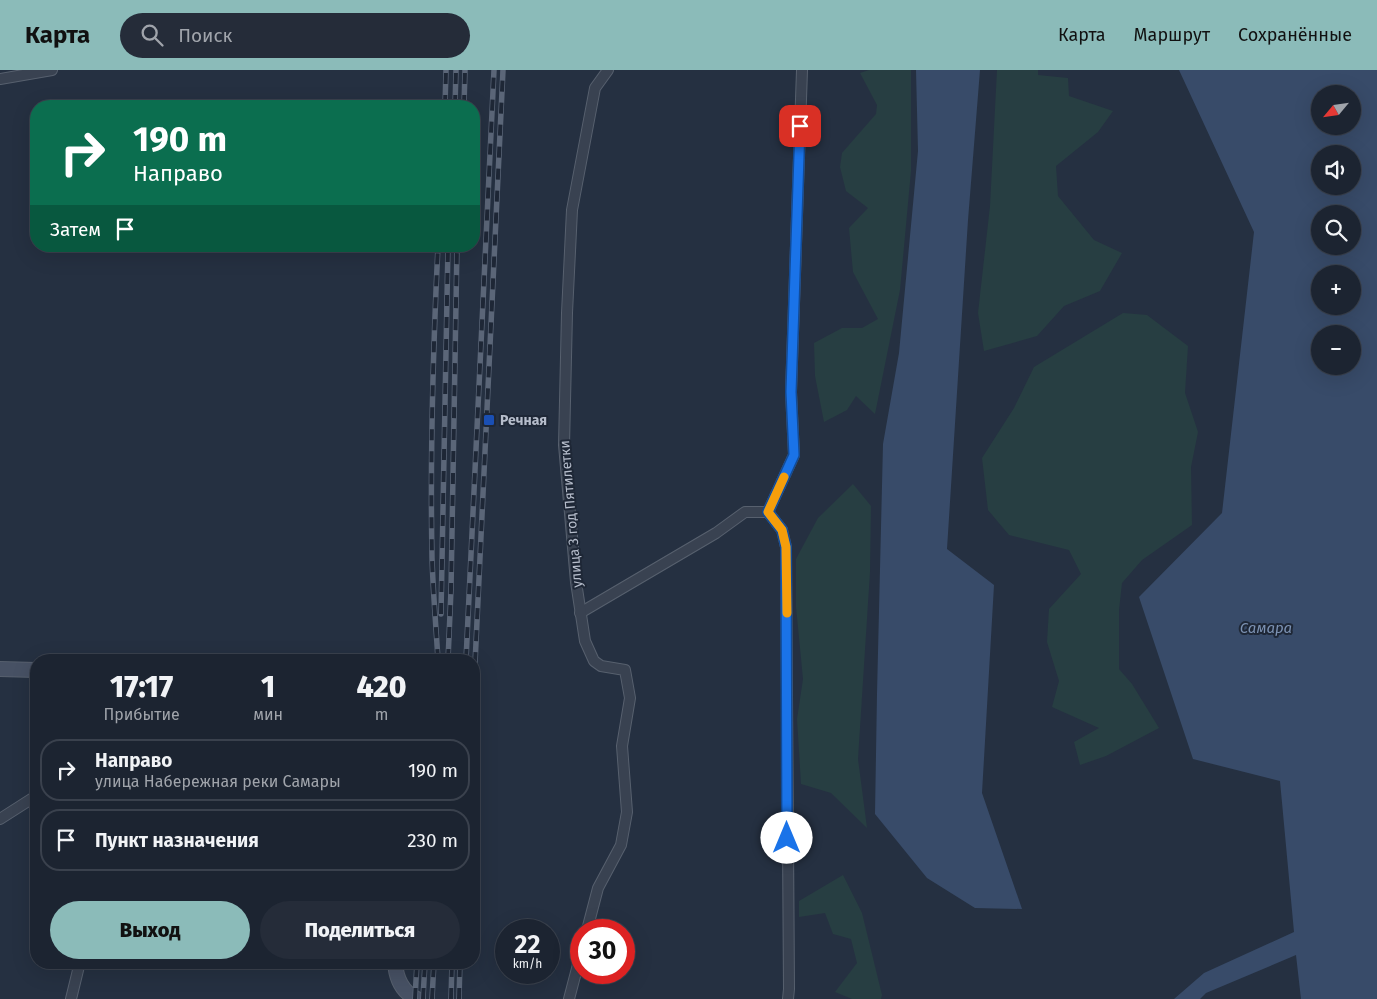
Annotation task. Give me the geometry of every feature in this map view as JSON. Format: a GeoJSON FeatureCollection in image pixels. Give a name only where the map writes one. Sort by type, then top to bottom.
{"type":"FeatureCollection","features":[{"type":"Feature","properties":{"kind":"street"},"geometry":{"type":"LineString","coordinates":[[0,79],[52,70]]}},
{"type":"Feature","properties":{"kind":"street","name":"улица 3 год Пятилетки"},"geometry":{"type":"LineString","coordinates":[[590,919],[598,888],[621,845],[627,812],[622,746],[630,698],[625,670],[601,666],[594,661],[585,642],[580,613],[564,446],[567,313],[574,201],[595,88],[608,70]]}},
{"type":"Feature","properties":{"kind":"street"},"geometry":{"type":"LineString","coordinates":[[768,512],[794,455],[791,392],[802,70]]}},
{"type":"Feature","properties":{"kind":"street"},"geometry":{"type":"LineString","coordinates":[[580,613],[716,533],[745,512],[768,512]]}},
{"type":"Feature","properties":{"kind":"street"},"geometry":{"type":"LineString","coordinates":[[768,512],[782,530],[786,547],[788,999]]}},
{"type":"Feature","properties":{"kind":"street"},"geometry":{"type":"LineString","coordinates":[[0,669],[30,670]]}},
{"type":"Feature","properties":{"kind":"street"},"geometry":{"type":"LineString","coordinates":[[0,818],[30,800]]}},
{"type":"Feature","properties":{"kind":"street"},"geometry":{"type":"LineString","coordinates":[[71,999],[78,969]]}},
{"type":"Feature","properties":{"kind":"street"},"geometry":{"type":"LineString","coordinates":[[396,969],[396,975],[402,986],[408,994],[418,999]]}},
{"type":"Feature","properties":{"kind":"street"},"geometry":{"type":"LineString","coordinates":[[569,999],[573,984]]}},
{"type":"Feature","properties":{"kind":"green space"},"geometry":{"type":"Polygon","coordinates":[[[869,70],[911,70],[911,171],[900,290],[875,414],[856,396],[847,410],[824,422],[815,376],[814,343],[842,328],[862,328],[878,319],[853,272],[849,228],[868,208],[846,191],[840,167],[842,153],[876,114],[877,105],[860,73],[869,70]]]}},
{"type":"Feature","properties":{"kind":"green space"},"geometry":{"type":"Polygon","coordinates":[[[997,70],[1038,70],[1038,75],[1068,78],[1069,96],[1113,111],[1098,132],[1056,166],[1058,196],[1094,240],[1122,253],[1100,291],[1064,306],[1037,336],[984,351],[978,313],[990,206],[997,70]]]}},
{"type":"Feature","properties":{"kind":"green space"},"geometry":{"type":"Polygon","coordinates":[[[1123,313],[1147,315],[1188,346],[1185,393],[1198,432],[1191,467],[1192,525],[1142,560],[1122,583],[1119,610],[1119,669],[1132,684],[1159,728],[1106,756],[1080,765],[1074,742],[1099,728],[1052,707],[1059,681],[1047,642],[1049,609],[1081,574],[1069,550],[1009,535],[988,510],[982,458],[1014,408],[1034,367],[1123,313]]]}},
{"type":"Feature","properties":{"kind":"green space"},"geometry":{"type":"Polygon","coordinates":[[[853,484],[871,506],[870,572],[858,759],[867,828],[831,793],[801,784],[797,719],[803,679],[796,607],[796,559],[818,518],[853,484]]]}},
{"type":"Feature","properties":{"kind":"green space"},"geometry":{"type":"Polygon","coordinates":[[[843,875],[862,913],[882,995],[881,999],[852,999],[835,992],[857,963],[851,939],[833,934],[825,913],[799,917],[799,901],[843,875]]]}},
{"type":"Feature","properties":{"kind":"water"},"geometry":{"type":"Polygon","coordinates":[[[916,70],[980,70],[968,220],[947,549],[994,585],[982,793],[1022,909],[975,908],[927,878],[875,814],[883,444],[899,353],[918,151],[916,70]]]}},
{"type":"Feature","properties":{"kind":"water","name":"Самара"},"geometry":{"type":"Polygon","coordinates":[[[1179,70],[1377,70],[1377,999],[1301,999],[1296,955],[1206,993],[1200,999],[1174,999],[1204,973],[1294,932],[1280,781],[1193,759],[1139,597],[1222,513],[1254,232],[1179,70]]]}},
{"type":"Feature","properties":{"kind":"railway"},"geometry":{"type":"LineString","coordinates":[[445,100],[446,70]]}},
{"type":"Feature","properties":{"kind":"railway"},"geometry":{"type":"LineString","coordinates":[[455,100],[456,70]]}},
{"type":"Feature","properties":{"kind":"railway"},"geometry":{"type":"LineString","coordinates":[[464,100],[465,70]]}},
{"type":"Feature","properties":{"kind":"railway"},"geometry":{"type":"LineString","coordinates":[[466,654],[494,70]]}},
{"type":"Feature","properties":{"kind":"railway"},"geometry":{"type":"LineString","coordinates":[[475,654],[503,70]]}},
{"type":"Feature","properties":{"kind":"railway"},"geometry":{"type":"LineString","coordinates":[[438,252],[431,480],[432,571],[438,654]]}},
{"type":"Feature","properties":{"kind":"railway"},"geometry":{"type":"LineString","coordinates":[[441,614],[448,252]]}},
{"type":"Feature","properties":{"kind":"railway"},"geometry":{"type":"LineString","coordinates":[[448,654],[457,252]]}},
{"type":"Feature","properties":{"kind":"railway"},"geometry":{"type":"LineString","coordinates":[[415,999],[417,969]]}},
{"type":"Feature","properties":{"kind":"railway"},"geometry":{"type":"LineString","coordinates":[[423,999],[425,969]]}},
{"type":"Feature","properties":{"kind":"railway"},"geometry":{"type":"LineString","coordinates":[[432,999],[434,969]]}},
{"type":"Feature","properties":{"kind":"railway"},"geometry":{"type":"LineString","coordinates":[[451,999],[452,969]]}},
{"type":"Feature","properties":{"kind":"railway"},"geometry":{"type":"LineString","coordinates":[[459,999],[460,969]]}},
{"type":"Feature","properties":{"kind":"slow traffic"},"geometry":{"type":"LineString","coordinates":[[784,477],[768,512],[782,530],[786,547],[787,613]]}},
{"type":"Feature","properties":{"kind":"place","name":"Речная"},"geometry":{"type":"Point","coordinates":[489,420]}},
{"type":"Feature","properties":{"kind":"route"},"geometry":{"type":"LineString","coordinates":[[787,838],[786,547],[782,530],[768,512],[794,455],[791,392],[800,126]]}}]}
